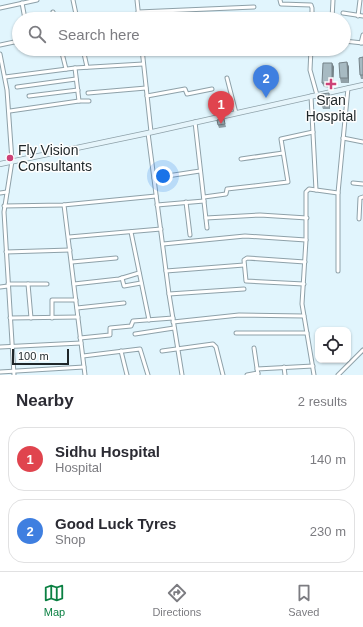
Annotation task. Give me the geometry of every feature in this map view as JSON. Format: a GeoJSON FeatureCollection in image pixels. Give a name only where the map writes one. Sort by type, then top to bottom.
{"type":"FeatureCollection","features":[{"type":"Feature","properties":{"kind":"main road"},"geometry":{"type":"LineString","coordinates":[[0,164],[363,85]]}},
{"type":"Feature","properties":{"kind":"street"},"geometry":{"type":"LineString","coordinates":[[0,8],[37,0]]}},
{"type":"Feature","properties":{"kind":"street"},"geometry":{"type":"LineString","coordinates":[[73,0],[76,12]]}},
{"type":"Feature","properties":{"kind":"street"},"geometry":{"type":"LineString","coordinates":[[137,0],[138,12],[254,7]]}},
{"type":"Feature","properties":{"kind":"street"},"geometry":{"type":"LineString","coordinates":[[280,0],[281,4],[310,6],[312,8],[312,12]]}},
{"type":"Feature","properties":{"kind":"street"},"geometry":{"type":"LineString","coordinates":[[332,12],[333,0]]}},
{"type":"Feature","properties":{"kind":"street"},"geometry":{"type":"LineString","coordinates":[[358,16],[360,0]]}},
{"type":"Feature","properties":{"kind":"street"},"geometry":{"type":"LineString","coordinates":[[22,3],[24,12]]}},
{"type":"Feature","properties":{"kind":"street"},"geometry":{"type":"LineString","coordinates":[[351,15],[363,16]]}},
{"type":"Feature","properties":{"kind":"street"},"geometry":{"type":"LineString","coordinates":[[351,42],[362,43],[363,35]]}},
{"type":"Feature","properties":{"kind":"street"},"geometry":{"type":"LineString","coordinates":[[0,45],[12,42]]}},
{"type":"Feature","properties":{"kind":"street"},"geometry":{"type":"LineString","coordinates":[[0,54],[10,111],[12,161],[4,206],[14,375]]}},
{"type":"Feature","properties":{"kind":"street"},"geometry":{"type":"LineString","coordinates":[[63,56],[66,69]]}},
{"type":"Feature","properties":{"kind":"street"},"geometry":{"type":"LineString","coordinates":[[85,56],[87,67]]}},
{"type":"Feature","properties":{"kind":"street"},"geometry":{"type":"LineString","coordinates":[[142,56],[156,196],[169,294],[182,375]]}},
{"type":"Feature","properties":{"kind":"street"},"geometry":{"type":"LineString","coordinates":[[311,56],[310,70],[314,96],[313,132],[316,190]]}},
{"type":"Feature","properties":{"kind":"street"},"geometry":{"type":"LineString","coordinates":[[5,77],[74,68],[143,64]]}},
{"type":"Feature","properties":{"kind":"street"},"geometry":{"type":"LineString","coordinates":[[74,68],[79,102]]}},
{"type":"Feature","properties":{"kind":"street"},"geometry":{"type":"LineString","coordinates":[[227,78],[236,113]]}},
{"type":"Feature","properties":{"kind":"street"},"geometry":{"type":"LineString","coordinates":[[17,87],[76,80]]}},
{"type":"Feature","properties":{"kind":"street"},"geometry":{"type":"LineString","coordinates":[[88,93],[146,88]]}},
{"type":"Feature","properties":{"kind":"street"},"geometry":{"type":"LineString","coordinates":[[338,271],[338,193],[348,88]]}},
{"type":"Feature","properties":{"kind":"street"},"geometry":{"type":"LineString","coordinates":[[147,96],[185,89],[187,94],[212,89]]}},
{"type":"Feature","properties":{"kind":"street"},"geometry":{"type":"LineString","coordinates":[[29,96],[78,90]]}},
{"type":"Feature","properties":{"kind":"street"},"geometry":{"type":"LineString","coordinates":[[10,111],[89,101]]}},
{"type":"Feature","properties":{"kind":"street"},"geometry":{"type":"LineString","coordinates":[[195,122],[207,228]]}},
{"type":"Feature","properties":{"kind":"street"},"geometry":{"type":"LineString","coordinates":[[158,205],[186,202],[226,194],[227,189],[288,182],[281,139],[313,132]]}},
{"type":"Feature","properties":{"kind":"street"},"geometry":{"type":"LineString","coordinates":[[343,138],[363,142]]}},
{"type":"Feature","properties":{"kind":"street"},"geometry":{"type":"LineString","coordinates":[[241,159],[283,152]]}},
{"type":"Feature","properties":{"kind":"street"},"geometry":{"type":"LineString","coordinates":[[154,178],[200,171]]}},
{"type":"Feature","properties":{"kind":"street"},"geometry":{"type":"LineString","coordinates":[[354,183],[363,184]]}},
{"type":"Feature","properties":{"kind":"street"},"geometry":{"type":"LineString","coordinates":[[314,375],[302,304],[307,218],[306,192],[309,190],[316,190],[338,193]]}},
{"type":"Feature","properties":{"kind":"street"},"geometry":{"type":"LineString","coordinates":[[0,193],[7,192]]}},
{"type":"Feature","properties":{"kind":"street"},"geometry":{"type":"LineString","coordinates":[[4,206],[64,205],[156,196]]}},
{"type":"Feature","properties":{"kind":"street"},"geometry":{"type":"LineString","coordinates":[[359,219],[360,198],[363,197]]}},
{"type":"Feature","properties":{"kind":"street"},"geometry":{"type":"LineString","coordinates":[[186,202],[190,235]]}},
{"type":"Feature","properties":{"kind":"street"},"geometry":{"type":"LineString","coordinates":[[64,205],[85,375]]}},
{"type":"Feature","properties":{"kind":"street"},"geometry":{"type":"LineString","coordinates":[[206,218],[254,215],[307,218]]}},
{"type":"Feature","properties":{"kind":"street"},"geometry":{"type":"LineString","coordinates":[[68,237],[161,229]]}},
{"type":"Feature","properties":{"kind":"street"},"geometry":{"type":"LineString","coordinates":[[131,232],[148,320]]}},
{"type":"Feature","properties":{"kind":"street"},"geometry":{"type":"LineString","coordinates":[[163,244],[244,236],[306,240]]}},
{"type":"Feature","properties":{"kind":"street"},"geometry":{"type":"LineString","coordinates":[[6,252],[70,250]]}},
{"type":"Feature","properties":{"kind":"street"},"geometry":{"type":"LineString","coordinates":[[72,262],[116,258]]}},
{"type":"Feature","properties":{"kind":"street"},"geometry":{"type":"LineString","coordinates":[[304,284],[246,281],[244,260],[246,258],[305,262]]}},
{"type":"Feature","properties":{"kind":"street"},"geometry":{"type":"LineString","coordinates":[[166,271],[244,265]]}},
{"type":"Feature","properties":{"kind":"street"},"geometry":{"type":"LineString","coordinates":[[74,284],[122,278],[139,273]]}},
{"type":"Feature","properties":{"kind":"street"},"geometry":{"type":"LineString","coordinates":[[122,278],[124,286],[141,284]]}},
{"type":"Feature","properties":{"kind":"street"},"geometry":{"type":"LineString","coordinates":[[28,284],[31,318]]}},
{"type":"Feature","properties":{"kind":"street"},"geometry":{"type":"LineString","coordinates":[[0,287],[8,285],[47,284]]}},
{"type":"Feature","properties":{"kind":"street"},"geometry":{"type":"LineString","coordinates":[[169,294],[244,289]]}},
{"type":"Feature","properties":{"kind":"street"},"geometry":{"type":"LineString","coordinates":[[52,318],[52,300],[76,300]]}},
{"type":"Feature","properties":{"kind":"street"},"geometry":{"type":"LineString","coordinates":[[77,308],[124,304]]}},
{"type":"Feature","properties":{"kind":"street"},"geometry":{"type":"LineString","coordinates":[[174,322],[239,314],[304,316]]}},
{"type":"Feature","properties":{"kind":"street"},"geometry":{"type":"LineString","coordinates":[[10,318],[78,317]]}},
{"type":"Feature","properties":{"kind":"street"},"geometry":{"type":"LineString","coordinates":[[80,338],[109,335],[111,328],[130,326],[133,321],[173,318]]}},
{"type":"Feature","properties":{"kind":"street"},"geometry":{"type":"LineString","coordinates":[[135,334],[174,328]]}},
{"type":"Feature","properties":{"kind":"street"},"geometry":{"type":"LineString","coordinates":[[236,333],[307,333]]}},
{"type":"Feature","properties":{"kind":"street"},"geometry":{"type":"LineString","coordinates":[[0,347],[81,343]]}},
{"type":"Feature","properties":{"kind":"street"},"geometry":{"type":"LineString","coordinates":[[162,351],[211,344],[214,345],[216,347],[222,375]]}},
{"type":"Feature","properties":{"kind":"street"},"geometry":{"type":"LineString","coordinates":[[254,348],[258,372]]}},
{"type":"Feature","properties":{"kind":"street"},"geometry":{"type":"LineString","coordinates":[[83,356],[141,350],[148,375]]}},
{"type":"Feature","properties":{"kind":"street"},"geometry":{"type":"LineString","coordinates":[[338,375],[363,350]]}},
{"type":"Feature","properties":{"kind":"street"},"geometry":{"type":"LineString","coordinates":[[121,351],[127,375]]}},
{"type":"Feature","properties":{"kind":"street"},"geometry":{"type":"LineString","coordinates":[[247,375],[284,367],[313,366]]}},
{"type":"Feature","properties":{"kind":"street"},"geometry":{"type":"LineString","coordinates":[[0,372],[84,367]]}},
{"type":"Feature","properties":{"kind":"street"},"geometry":{"type":"LineString","coordinates":[[284,367],[285,375]]}},
{"type":"Feature","properties":{"kind":"building"},"geometry":{"type":"Polygon","coordinates":[[[363,57],[363,75],[360,75],[359,58],[363,57]]]}},
{"type":"Feature","properties":{"kind":"building"},"geometry":{"type":"Polygon","coordinates":[[[347,62],[348,78],[340,78],[339,63],[347,62]]]}},
{"type":"Feature","properties":{"kind":"building"},"geometry":{"type":"Polygon","coordinates":[[[323,63],[332,63],[332,83],[322,83],[323,63]]]}},
{"type":"Feature","properties":{"kind":"building"},"geometry":{"type":"Polygon","coordinates":[[[329,93],[329,104],[321,104],[321,94],[329,93]]]}},
{"type":"Feature","properties":{"kind":"building"},"geometry":{"type":"Polygon","coordinates":[[[224,119],[225,124],[218,125],[217,120],[224,119]]]}},
{"type":"Feature","properties":{"kind":"place","name":"Sran Hospital"},"geometry":{"type":"Point","coordinates":[331,84]}},
{"type":"Feature","properties":{"kind":"place","name":"Good Luck Tyres"},"geometry":{"type":"Point","coordinates":[266,98]}},
{"type":"Feature","properties":{"kind":"place","name":"Sidhu Hospital"},"geometry":{"type":"Point","coordinates":[221,124]}},
{"type":"Feature","properties":{"kind":"place","name":"Fly Vision Consultants"},"geometry":{"type":"Point","coordinates":[10,158]}}]}
